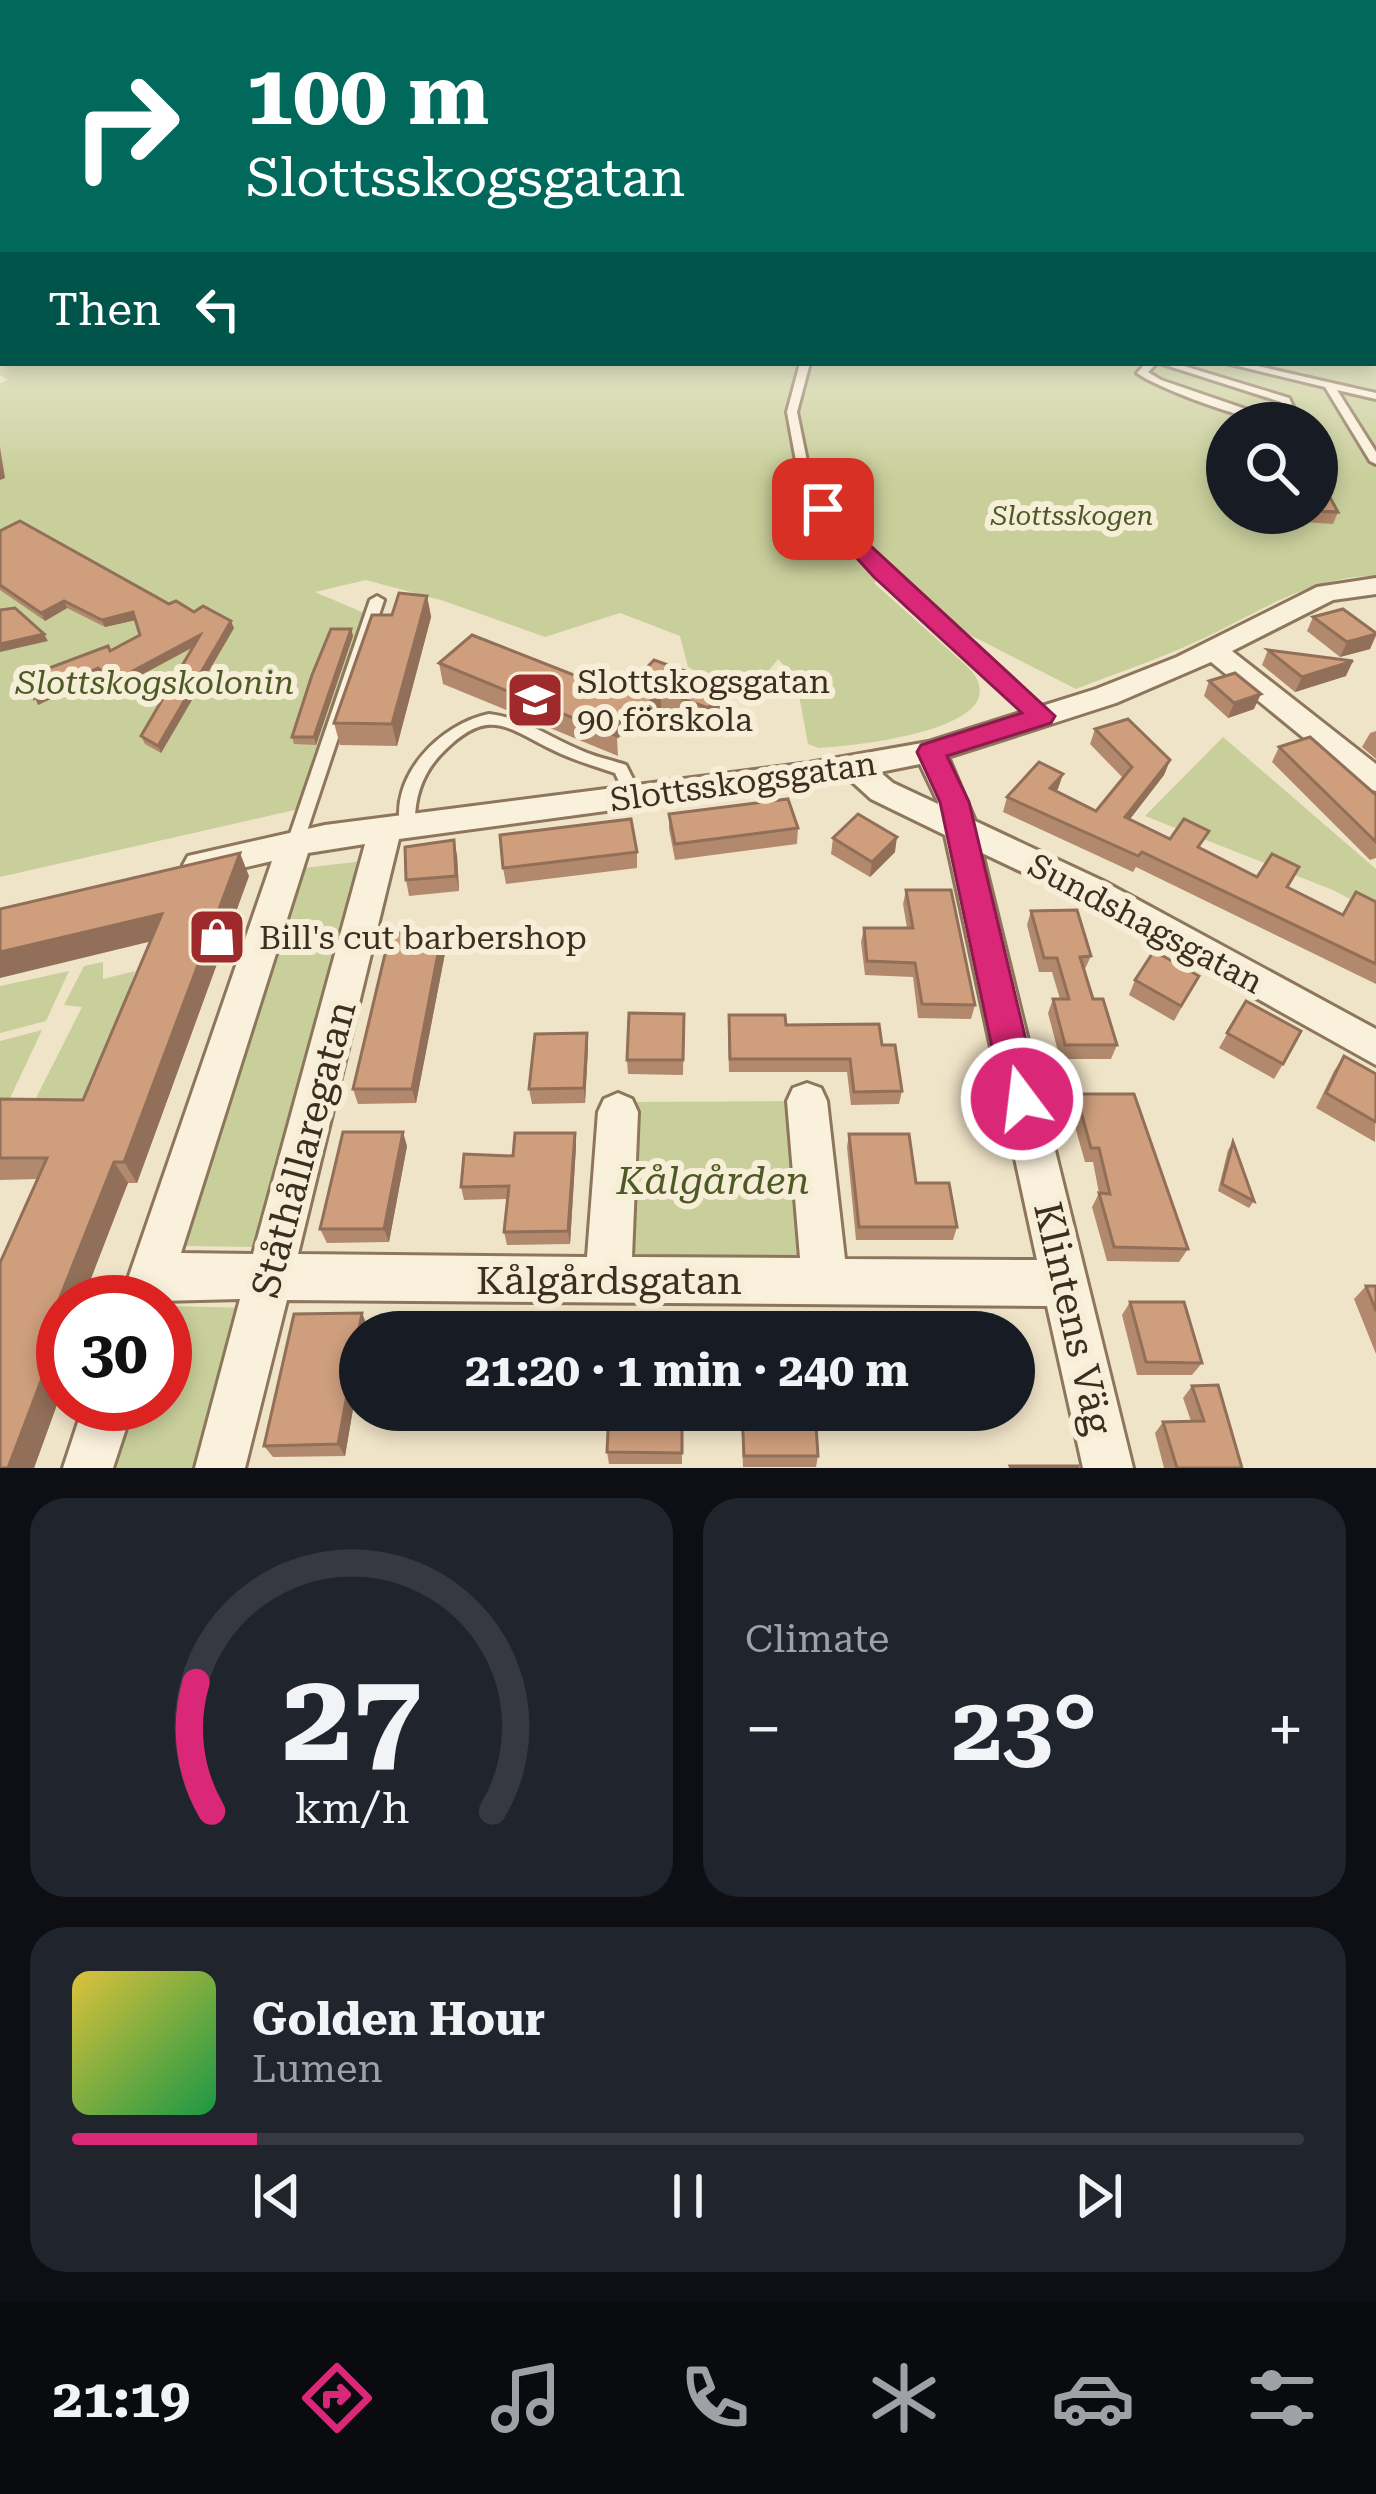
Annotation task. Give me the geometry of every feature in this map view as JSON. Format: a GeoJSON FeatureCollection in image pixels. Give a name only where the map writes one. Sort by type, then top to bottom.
{"type":"FeatureCollection","features":[{"type":"Feature","properties":{"kind":"street","name":"Slottsskogsgatan"},"geometry":{"type":"LineString","coordinates":[[170,872],[295,843],[931,752],[1106,696],[1213,650],[1327,592],[1376,586]]}},
{"type":"Feature","properties":{"kind":"street"},"geometry":{"type":"LineString","coordinates":[[1213,650],[1376,780]]}},
{"type":"Feature","properties":{"kind":"street","name":"Klintens Väg"},"geometry":{"type":"LineString","coordinates":[[931,752],[942,768],[958,827],[1108,1468]]}},
{"type":"Feature","properties":{"kind":"street","name":"Sundshagsgatan"},"geometry":{"type":"LineString","coordinates":[[855,766],[881,791],[1091,890],[1376,1048]]}},
{"type":"Feature","properties":{"kind":"street","name":"Ståthållaregatan"},"geometry":{"type":"LineString","coordinates":[[220,1468],[268,1279],[396,828]]}},
{"type":"Feature","properties":{"kind":"street"},"geometry":{"type":"LineString","coordinates":[[152,1275],[295,843]]}},
{"type":"Feature","properties":{"kind":"street"},"geometry":{"type":"LineString","coordinates":[[807,1101],[825,1281]]}},
{"type":"Feature","properties":{"kind":"street"},"geometry":{"type":"LineString","coordinates":[[608,1278],[618,1112]]}},
{"type":"Feature","properties":{"kind":"street","name":"Kålgårdsgatan"},"geometry":{"type":"LineString","coordinates":[[192,1285],[268,1279],[608,1278],[1066,1283]]}},
{"type":"Feature","properties":{"kind":"street"},"geometry":{"type":"LineString","coordinates":[[88,1468],[100,1431]]}},
{"type":"Feature","properties":{"kind":"lane"},"geometry":{"type":"LineString","coordinates":[[803,366],[794,384],[792,408],[803,464],[823,509],[883,572],[1041,716]]}},
{"type":"Feature","properties":{"kind":"lane"},"geometry":{"type":"LineString","coordinates":[[1149,366],[1142,373],[1157,382],[1262,418],[1283,419],[1291,412],[1285,400],[1174,366]]}},
{"type":"Feature","properties":{"kind":"lane"},"geometry":{"type":"LineString","coordinates":[[1244,366],[1376,396]]}},
{"type":"Feature","properties":{"kind":"lane"},"geometry":{"type":"LineString","coordinates":[[1330,387],[1376,461]]}},
{"type":"Feature","properties":{"kind":"lane"},"geometry":{"type":"LineString","coordinates":[[295,843],[377,600]]}},
{"type":"Feature","properties":{"kind":"lane"},"geometry":{"type":"LineString","coordinates":[[396,828],[422,768],[449,737],[478,718],[507,719],[577,755],[621,769],[634,797]]}},
{"type":"Feature","properties":{"kind":"green space","name":"Slottsskogen"},"geometry":{"type":"Polygon","coordinates":[[[0,366],[1376,366],[1376,576],[1306,589],[1185,647],[1076,689],[970,635],[891,569],[874,583],[969,668],[980,689],[974,706],[955,720],[928,730],[819,748],[808,744],[796,679],[778,659],[757,686],[731,689],[688,667],[680,636],[620,613],[545,637],[444,601],[366,580],[315,592],[369,615],[314,754],[299,809],[0,877],[0,383],[8,380],[0,375],[0,366]]]}},
{"type":"Feature","properties":{"kind":"green space"},"geometry":{"type":"Polygon","coordinates":[[[1223,737],[1376,869],[1376,913],[1333,890],[1145,816],[1223,737]]]}},
{"type":"Feature","properties":{"kind":"green space"},"geometry":{"type":"Polygon","coordinates":[[[371,860],[263,1247],[186,1246],[304,868],[371,860]]]}},
{"type":"Feature","properties":{"kind":"green space"},"geometry":{"type":"Polygon","coordinates":[[[103,962],[103,979],[135,971],[129,989],[144,990],[94,1109],[32,1106],[82,1007],[64,1005],[84,966],[103,962]]]}},
{"type":"Feature","properties":{"kind":"green space"},"geometry":{"type":"Polygon","coordinates":[[[69,971],[46,1021],[0,1033],[0,986],[69,971]]]}},
{"type":"Feature","properties":{"kind":"green space"},"geometry":{"type":"Polygon","coordinates":[[[42,1030],[4,1111],[0,1111],[0,1041],[42,1030]]]}},
{"type":"Feature","properties":{"kind":"green space","name":"Kålgården"},"geometry":{"type":"Polygon","coordinates":[[[791,1101],[804,1257],[625,1259],[630,1102],[791,1101]]]}},
{"type":"Feature","properties":{"kind":"green space"},"geometry":{"type":"Polygon","coordinates":[[[192,1307],[253,1308],[207,1468],[113,1468],[125,1431],[192,1431],[192,1307]]]}},
{"type":"Feature","properties":{"kind":"building"},"geometry":{"type":"Polygon","coordinates":[[[20,521],[169,604],[176,601],[194,612],[203,606],[231,621],[158,746],[141,736],[200,635],[114,681],[98,668],[35,698],[41,671],[108,646],[110,651],[140,635],[133,612],[102,620],[64,601],[41,613],[0,585],[0,531],[20,521]]]}},
{"type":"Feature","properties":{"kind":"building"},"geometry":{"type":"Polygon","coordinates":[[[399,593],[427,596],[392,724],[334,723],[372,615],[392,615],[399,593]]]}},
{"type":"Feature","properties":{"kind":"building"},"geometry":{"type":"Polygon","coordinates":[[[15,608],[44,634],[0,644],[0,610],[15,608]]]}},
{"type":"Feature","properties":{"kind":"building"},"geometry":{"type":"Polygon","coordinates":[[[1343,609],[1376,634],[1347,642],[1313,617],[1343,609]]]}},
{"type":"Feature","properties":{"kind":"building"},"geometry":{"type":"Polygon","coordinates":[[[331,629],[351,629],[314,737],[292,737],[312,675],[331,629]]]}},
{"type":"Feature","properties":{"kind":"building"},"geometry":{"type":"Polygon","coordinates":[[[472,635],[622,694],[654,660],[727,686],[708,708],[661,691],[648,704],[658,708],[613,717],[617,736],[439,663],[472,635]]]}},
{"type":"Feature","properties":{"kind":"building"},"geometry":{"type":"Polygon","coordinates":[[[1268,650],[1353,661],[1302,677],[1268,650]]]}},
{"type":"Feature","properties":{"kind":"building"},"geometry":{"type":"Polygon","coordinates":[[[1235,673],[1261,694],[1234,703],[1209,681],[1235,673]]]}},
{"type":"Feature","properties":{"kind":"building"},"geometry":{"type":"Polygon","coordinates":[[[1128,719],[1170,760],[1125,817],[1170,839],[1184,819],[1209,831],[1198,847],[1257,877],[1272,854],[1299,867],[1287,887],[1343,915],[1356,892],[1376,902],[1376,964],[1142,852],[1138,856],[1007,797],[1039,762],[1063,774],[1050,788],[1096,811],[1132,767],[1095,729],[1128,719]]]}},
{"type":"Feature","properties":{"kind":"building"},"geometry":{"type":"Polygon","coordinates":[[[1310,737],[1376,795],[1376,842],[1279,747],[1310,737]]]}},
{"type":"Feature","properties":{"kind":"building"},"geometry":{"type":"Polygon","coordinates":[[[788,799],[798,828],[675,844],[669,814],[788,799]]]}},
{"type":"Feature","properties":{"kind":"building"},"geometry":{"type":"Polygon","coordinates":[[[858,814],[897,837],[872,862],[833,838],[858,814]]]}},
{"type":"Feature","properties":{"kind":"building"},"geometry":{"type":"Polygon","coordinates":[[[631,819],[637,852],[503,868],[500,835],[631,819]]]}},
{"type":"Feature","properties":{"kind":"building"},"geometry":{"type":"Polygon","coordinates":[[[454,840],[456,876],[406,880],[405,847],[454,840]]]}},
{"type":"Feature","properties":{"kind":"building"},"geometry":{"type":"Polygon","coordinates":[[[240,853],[124,1162],[114,1162],[69,1275],[36,1275],[36,1394],[8,1468],[0,1468],[0,1263],[47,1158],[0,1158],[0,1099],[83,1100],[162,914],[0,952],[0,909],[240,853]]]}},
{"type":"Feature","properties":{"kind":"building"},"geometry":{"type":"Polygon","coordinates":[[[906,890],[951,890],[975,1005],[922,1004],[915,963],[867,961],[864,928],[913,928],[906,890]]]}},
{"type":"Feature","properties":{"kind":"building"},"geometry":{"type":"Polygon","coordinates":[[[1077,910],[1091,956],[1080,957],[1093,999],[1103,999],[1117,1045],[1065,1045],[1053,999],[1069,999],[1057,958],[1044,958],[1031,911],[1077,910]]]}},
{"type":"Feature","properties":{"kind":"building"},"geometry":{"type":"Polygon","coordinates":[[[390,933],[442,933],[412,1089],[353,1089],[390,933]]]}},
{"type":"Feature","properties":{"kind":"building"},"geometry":{"type":"Polygon","coordinates":[[[1154,951],[1199,976],[1181,1006],[1135,980],[1154,951]]]}},
{"type":"Feature","properties":{"kind":"building"},"geometry":{"type":"Polygon","coordinates":[[[1246,1001],[1301,1031],[1283,1064],[1227,1033],[1246,1001]]]}},
{"type":"Feature","properties":{"kind":"building"},"geometry":{"type":"Polygon","coordinates":[[[629,1013],[684,1014],[683,1060],[627,1060],[629,1013]]]}},
{"type":"Feature","properties":{"kind":"building"},"geometry":{"type":"Polygon","coordinates":[[[729,1015],[785,1015],[786,1025],[879,1024],[882,1045],[895,1045],[902,1091],[854,1092],[850,1059],[730,1059],[729,1015]]]}},
{"type":"Feature","properties":{"kind":"building"},"geometry":{"type":"Polygon","coordinates":[[[587,1033],[584,1088],[529,1089],[535,1034],[587,1033]]]}},
{"type":"Feature","properties":{"kind":"building"},"geometry":{"type":"Polygon","coordinates":[[[1344,1056],[1376,1074],[1376,1122],[1326,1093],[1344,1056]]]}},
{"type":"Feature","properties":{"kind":"building"},"geometry":{"type":"Polygon","coordinates":[[[1076,1094],[1134,1094],[1188,1249],[1114,1247],[1099,1193],[1110,1194],[1099,1148],[1091,1148],[1076,1094]]]}},
{"type":"Feature","properties":{"kind":"building"},"geometry":{"type":"Polygon","coordinates":[[[343,1132],[403,1132],[384,1229],[320,1229],[343,1132]]]}},
{"type":"Feature","properties":{"kind":"building"},"geometry":{"type":"Polygon","coordinates":[[[515,1133],[575,1133],[568,1231],[504,1232],[509,1186],[461,1187],[464,1154],[513,1156],[515,1133]]]}},
{"type":"Feature","properties":{"kind":"building"},"geometry":{"type":"Polygon","coordinates":[[[849,1134],[909,1134],[916,1183],[949,1183],[957,1227],[859,1227],[849,1134]]]}},
{"type":"Feature","properties":{"kind":"building"},"geometry":{"type":"Polygon","coordinates":[[[1233,1142],[1254,1201],[1222,1184],[1233,1142]]]}},
{"type":"Feature","properties":{"kind":"building"},"geometry":{"type":"Polygon","coordinates":[[[1366,1286],[1376,1286],[1376,1311],[1366,1286]]]}},
{"type":"Feature","properties":{"kind":"building"},"geometry":{"type":"Polygon","coordinates":[[[1130,1302],[1184,1302],[1202,1363],[1146,1362],[1130,1302]]]}},
{"type":"Feature","properties":{"kind":"building"},"geometry":{"type":"Polygon","coordinates":[[[339,1313],[338,1444],[264,1446],[294,1314],[339,1313]]]}},
{"type":"Feature","properties":{"kind":"building"},"geometry":{"type":"Polygon","coordinates":[[[1218,1385],[1242,1468],[1177,1468],[1163,1422],[1204,1421],[1192,1386],[1218,1385]]]}},
{"type":"Feature","properties":{"kind":"building"},"geometry":{"type":"Polygon","coordinates":[[[608,1431],[682,1431],[682,1453],[607,1452],[608,1431]]]}},
{"type":"Feature","properties":{"kind":"building"},"geometry":{"type":"Polygon","coordinates":[[[743,1431],[816,1431],[818,1456],[744,1456],[743,1431]]]}},
{"type":"Feature","properties":{"kind":"building"},"geometry":{"type":"Polygon","coordinates":[[[1078,1466],[1078,1468],[1011,1468],[1078,1466]]]}},
{"type":"Feature","properties":{"kind":"place","name":"Slottskogsgatan 90 förskola"},"geometry":{"type":"Point","coordinates":[535,700]}},
{"type":"Feature","properties":{"kind":"place","name":"Bill's cut barbershop"},"geometry":{"type":"Point","coordinates":[217,937]}},
{"type":"Feature","properties":{"kind":"route"},"geometry":{"type":"LineString","coordinates":[[823,509],[883,572],[1041,716],[931,752],[954,802],[1022,1099]]}},
{"type":"Feature","properties":{"kind":"park label","name":"Slottskogskolonin"},"geometry":{"type":"Point","coordinates":[155,682]}}]}
